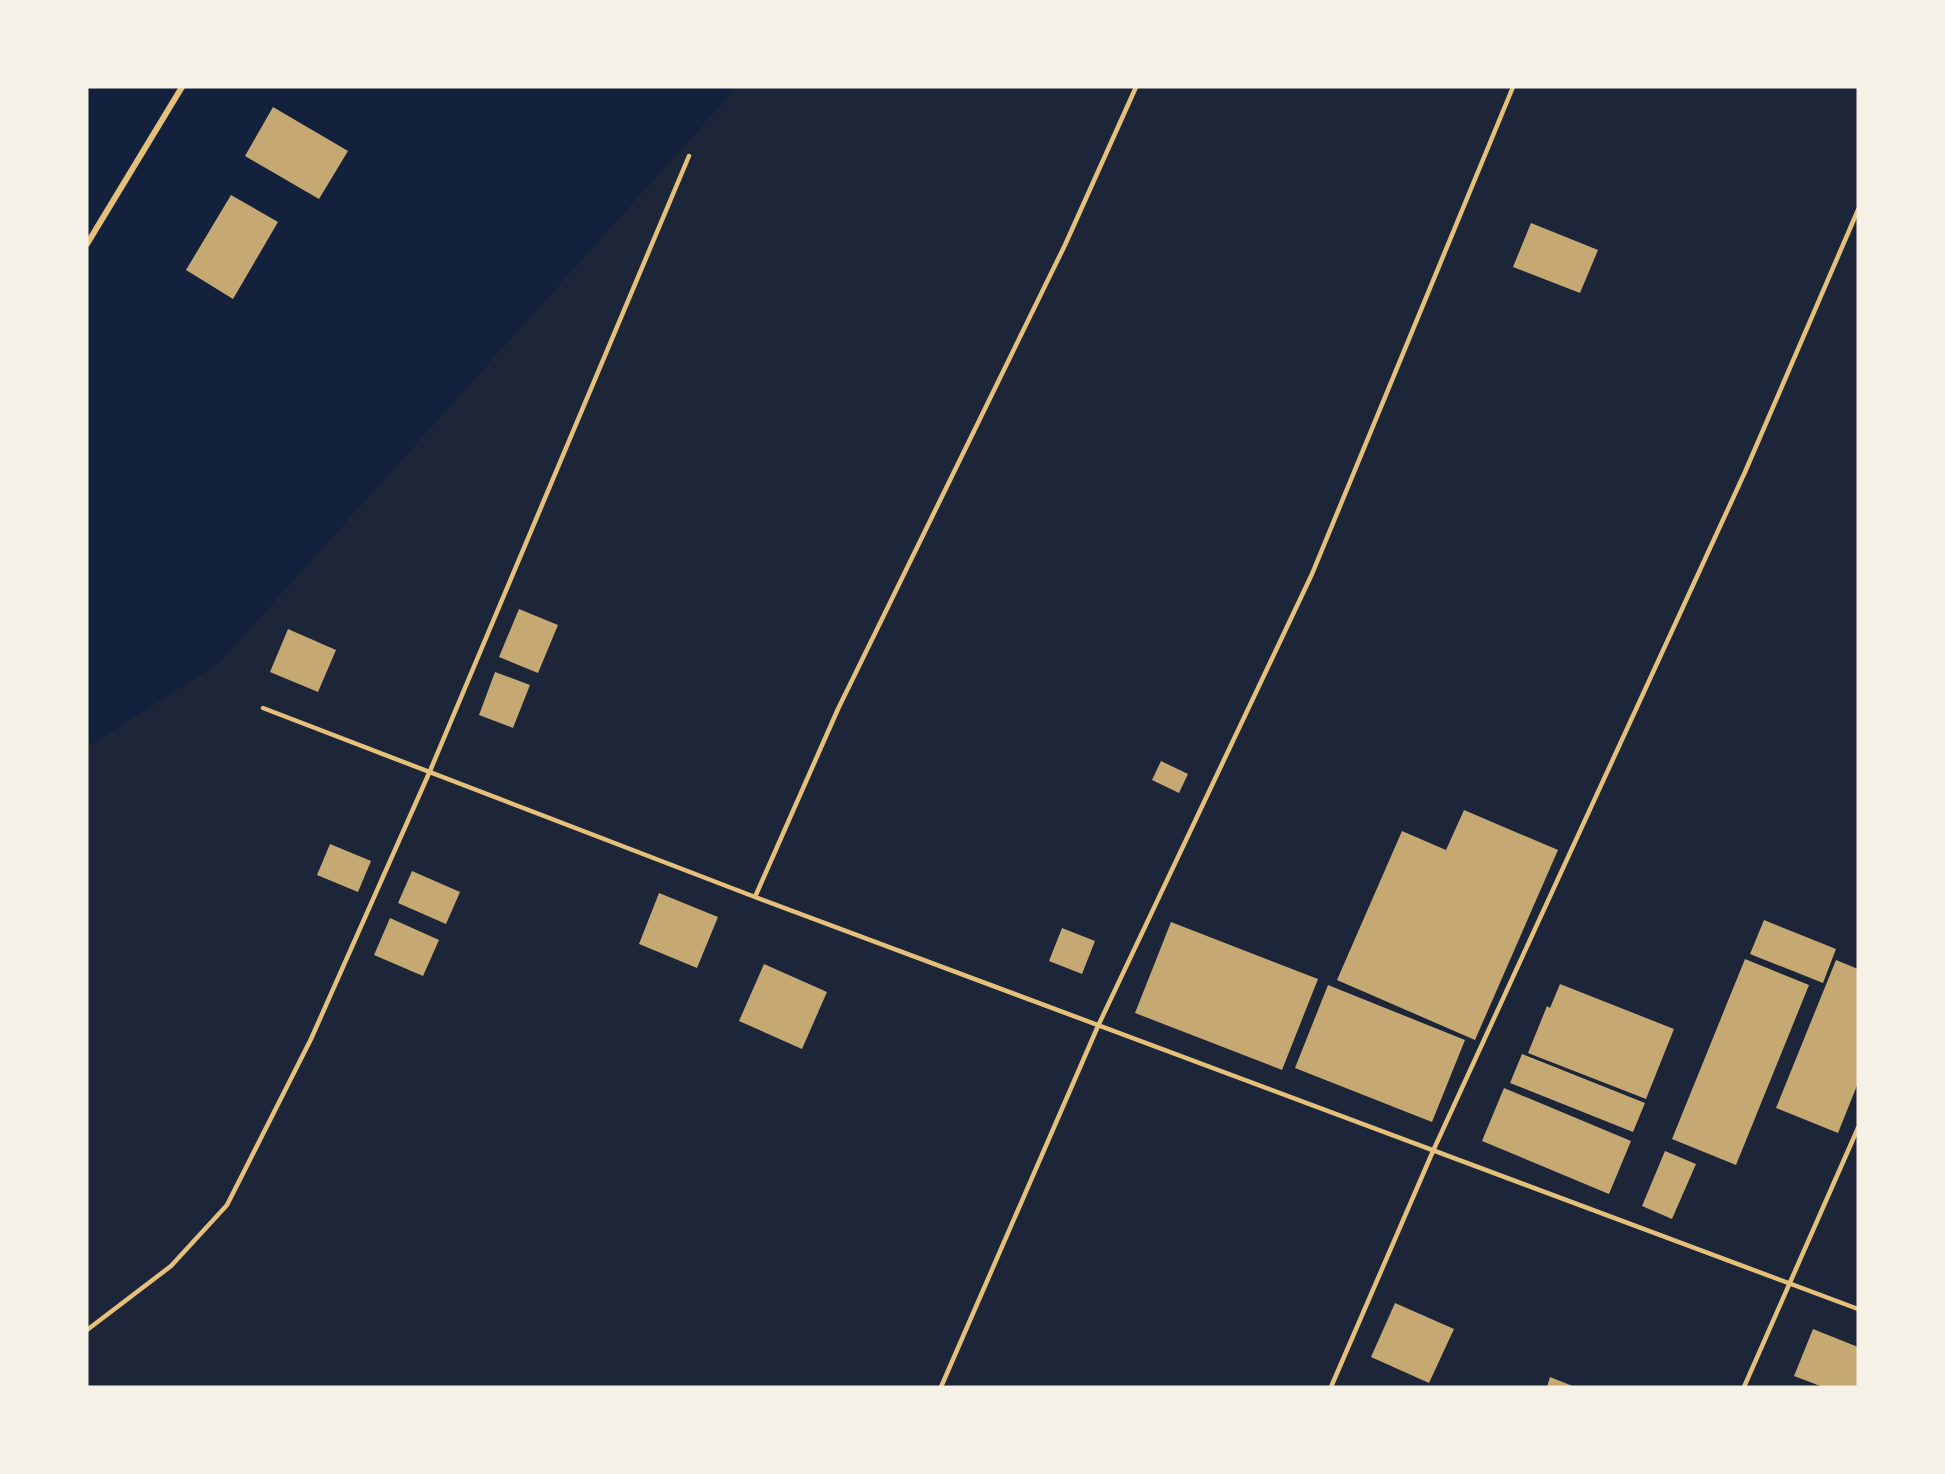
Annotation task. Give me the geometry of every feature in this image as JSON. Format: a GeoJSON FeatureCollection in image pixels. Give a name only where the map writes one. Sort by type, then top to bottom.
{"type":"FeatureCollection","features":[{"type":"Feature","properties":{"kind":"street"},"geometry":{"type":"LineString","coordinates":[[87,244],[182,87]]}},
{"type":"Feature","properties":{"kind":"lane"},"geometry":{"type":"LineString","coordinates":[[755,897],[838,709],[1065,245],[1136,87]]}},
{"type":"Feature","properties":{"kind":"lane"},"geometry":{"type":"LineString","coordinates":[[941,1387],[1098,1026],[1312,574],[1513,87]]}},
{"type":"Feature","properties":{"kind":"lane"},"geometry":{"type":"LineString","coordinates":[[87,1330],[171,1266],[227,1204],[311,1039],[430,771],[689,156]]}},
{"type":"Feature","properties":{"kind":"lane"},"geometry":{"type":"LineString","coordinates":[[1331,1387],[1433,1151],[1745,472],[1858,210]]}},
{"type":"Feature","properties":{"kind":"lane"},"geometry":{"type":"LineString","coordinates":[[263,708],[755,897],[1858,1309]]}},
{"type":"Feature","properties":{"kind":"lane"},"geometry":{"type":"LineString","coordinates":[[1744,1387],[1858,1128]]}},
{"type":"Feature","properties":{"kind":"shaded area"},"geometry":{"type":"Polygon","coordinates":[[[737,87],[1858,87],[1858,1387],[87,1387],[87,747],[219,663],[737,87]]]}},
{"type":"Feature","properties":{"kind":"building"},"geometry":{"type":"Polygon","coordinates":[[[273,107],[348,151],[319,199],[245,156],[273,107]]]}},
{"type":"Feature","properties":{"kind":"building"},"geometry":{"type":"Polygon","coordinates":[[[231,195],[278,222],[233,299],[186,270],[231,195]]]}},
{"type":"Feature","properties":{"kind":"building"},"geometry":{"type":"Polygon","coordinates":[[[1531,223],[1598,250],[1580,293],[1513,267],[1531,223]]]}},
{"type":"Feature","properties":{"kind":"building"},"geometry":{"type":"Polygon","coordinates":[[[519,609],[558,625],[538,673],[499,657],[519,609]]]}},
{"type":"Feature","properties":{"kind":"building"},"geometry":{"type":"Polygon","coordinates":[[[288,629],[336,650],[318,692],[270,672],[288,629]]]}},
{"type":"Feature","properties":{"kind":"building"},"geometry":{"type":"Polygon","coordinates":[[[495,672],[530,685],[513,728],[479,715],[495,672]]]}},
{"type":"Feature","properties":{"kind":"building"},"geometry":{"type":"Polygon","coordinates":[[[1161,761],[1188,774],[1179,793],[1152,780],[1161,761]]]}},
{"type":"Feature","properties":{"kind":"building"},"geometry":{"type":"Polygon","coordinates":[[[1464,810],[1558,850],[1475,1040],[1337,980],[1402,831],[1446,850],[1464,810]]]}},
{"type":"Feature","properties":{"kind":"building"},"geometry":{"type":"Polygon","coordinates":[[[330,844],[371,861],[358,892],[317,875],[330,844]]]}},
{"type":"Feature","properties":{"kind":"building"},"geometry":{"type":"Polygon","coordinates":[[[412,871],[460,892],[446,924],[398,903],[412,871]]]}},
{"type":"Feature","properties":{"kind":"building"},"geometry":{"type":"Polygon","coordinates":[[[659,893],[718,917],[697,968],[639,944],[659,893]]]}},
{"type":"Feature","properties":{"kind":"building"},"geometry":{"type":"Polygon","coordinates":[[[390,918],[439,940],[423,976],[374,955],[390,918]]]}},
{"type":"Feature","properties":{"kind":"building"},"geometry":{"type":"Polygon","coordinates":[[[1764,920],[1836,949],[1823,983],[1750,954],[1764,920]]]}},
{"type":"Feature","properties":{"kind":"building"},"geometry":{"type":"Polygon","coordinates":[[[1171,922],[1318,979],[1282,1070],[1135,1013],[1171,922]]]}},
{"type":"Feature","properties":{"kind":"building"},"geometry":{"type":"Polygon","coordinates":[[[1062,928],[1095,941],[1082,974],[1049,961],[1062,928]]]}},
{"type":"Feature","properties":{"kind":"building"},"geometry":{"type":"Polygon","coordinates":[[[1745,959],[1809,985],[1736,1165],[1672,1139],[1745,959]]]}},
{"type":"Feature","properties":{"kind":"building"},"geometry":{"type":"Polygon","coordinates":[[[1836,960],[1858,969],[1858,1083],[1838,1133],[1776,1108],[1836,960]]]}},
{"type":"Feature","properties":{"kind":"building"},"geometry":{"type":"Polygon","coordinates":[[[764,964],[827,992],[802,1049],[739,1021],[764,964]]]}},
{"type":"Feature","properties":{"kind":"building"},"geometry":{"type":"Polygon","coordinates":[[[1560,984],[1674,1029],[1646,1099],[1528,1053],[1547,1006],[1550,1008],[1560,984]]]}},
{"type":"Feature","properties":{"kind":"building"},"geometry":{"type":"Polygon","coordinates":[[[1328,985],[1465,1040],[1432,1122],[1295,1068],[1328,985]]]}},
{"type":"Feature","properties":{"kind":"building"},"geometry":{"type":"Polygon","coordinates":[[[1522,1054],[1645,1103],[1633,1132],[1510,1083],[1522,1054]]]}},
{"type":"Feature","properties":{"kind":"building"},"geometry":{"type":"Polygon","coordinates":[[[1504,1088],[1631,1141],[1609,1194],[1482,1141],[1504,1088]]]}},
{"type":"Feature","properties":{"kind":"building"},"geometry":{"type":"Polygon","coordinates":[[[1665,1151],[1696,1164],[1672,1219],[1642,1206],[1665,1151]]]}},
{"type":"Feature","properties":{"kind":"building"},"geometry":{"type":"Polygon","coordinates":[[[1395,1303],[1454,1329],[1429,1383],[1371,1357],[1395,1303]]]}},
{"type":"Feature","properties":{"kind":"building"},"geometry":{"type":"Polygon","coordinates":[[[1813,1329],[1858,1347],[1858,1387],[1823,1387],[1794,1376],[1813,1329]]]}},
{"type":"Feature","properties":{"kind":"building"},"geometry":{"type":"Polygon","coordinates":[[[1550,1377],[1575,1387],[1547,1387],[1550,1377]]]}}]}
